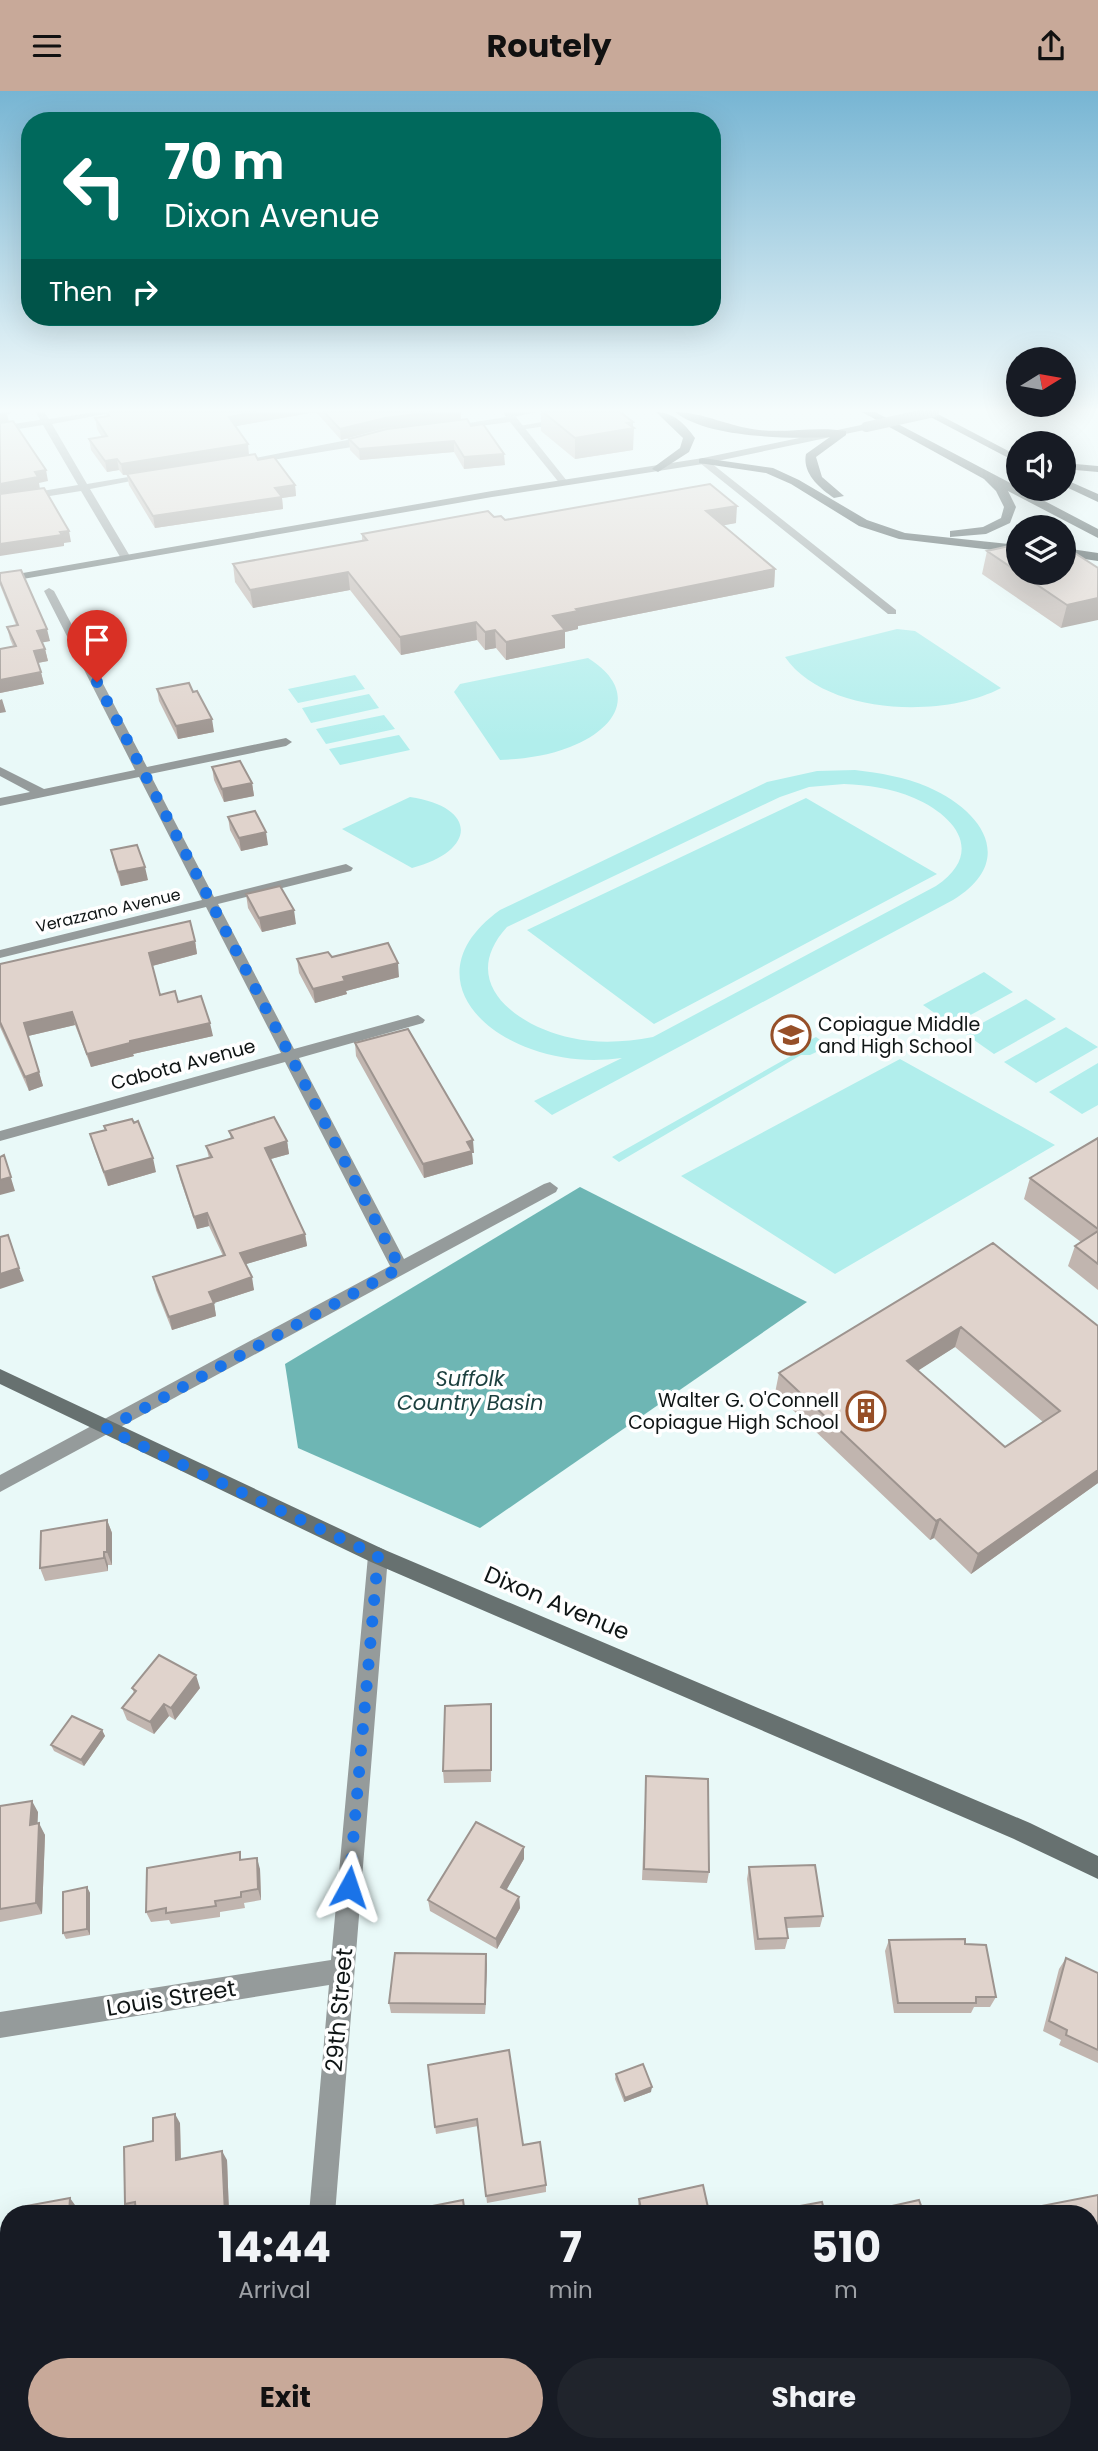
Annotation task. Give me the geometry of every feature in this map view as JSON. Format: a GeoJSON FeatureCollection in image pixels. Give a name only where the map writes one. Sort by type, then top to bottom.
{"type":"FeatureCollection","features":[{"type":"Feature","properties":{"kind":"highway"},"geometry":{"type":"LineString","coordinates":[[862,522],[903,536],[1006,548]]}},
{"type":"Feature","properties":{"kind":"highway"},"geometry":{"type":"LineString","coordinates":[[890,522],[911,529],[951,534],[986,530],[1002,522]]}},
{"type":"Feature","properties":{"kind":"highway"},"geometry":{"type":"LineString","coordinates":[[1075,522],[1098,534]]}},
{"type":"Feature","properties":{"kind":"highway"},"geometry":{"type":"LineString","coordinates":[[1076,554],[1098,557]]}},
{"type":"Feature","properties":{"kind":"main road"},"geometry":{"type":"LineString","coordinates":[[0,580],[335,522]]}},
{"type":"Feature","properties":{"kind":"main road","name":"Dixon Avenue"},"geometry":{"type":"LineString","coordinates":[[0,1376],[106,1429],[378,1556],[1022,1831],[1098,1868]]}},
{"type":"Feature","properties":{"kind":"street"},"geometry":{"type":"LineString","coordinates":[[104,522],[126,558]]}},
{"type":"Feature","properties":{"kind":"street"},"geometry":{"type":"LineString","coordinates":[[779,522],[892,613]]}},
{"type":"Feature","properties":{"kind":"street"},"geometry":{"type":"LineString","coordinates":[[50,591],[400,1268]]}},
{"type":"Feature","properties":{"kind":"street"},"geometry":{"type":"LineString","coordinates":[[0,802],[286,742]]}},
{"type":"Feature","properties":{"kind":"street"},"geometry":{"type":"LineString","coordinates":[[0,771],[42,793]]}},
{"type":"Feature","properties":{"kind":"street","name":"Verazzano Avenue"},"geometry":{"type":"LineString","coordinates":[[0,954],[212,904],[346,868]]}},
{"type":"Feature","properties":{"kind":"street","name":"Cabota Avenue"},"geometry":{"type":"LineString","coordinates":[[0,1136],[418,1020]]}},
{"type":"Feature","properties":{"kind":"street"},"geometry":{"type":"LineString","coordinates":[[0,1484],[550,1188]]}},
{"type":"Feature","properties":{"kind":"street","name":"29th Street"},"geometry":{"type":"LineString","coordinates":[[323,2205],[378,1556]]}},
{"type":"Feature","properties":{"kind":"street","name":"Louis Street"},"geometry":{"type":"LineString","coordinates":[[0,2025],[342,1971]]}},
{"type":"Feature","properties":{"kind":"shaded area"},"geometry":{"type":"Polygon","coordinates":[[[897,629],[915,631],[1001,688],[977,698],[948,704],[886,706],[827,691],[803,676],[785,657],[897,629]]]}},
{"type":"Feature","properties":{"kind":"shaded area"},"geometry":{"type":"Polygon","coordinates":[[[588,658],[604,670],[614,683],[618,695],[616,707],[611,719],[601,730],[553,753],[500,760],[454,692],[460,684],[588,658]]]}},
{"type":"Feature","properties":{"kind":"shaded area"},"geometry":{"type":"Polygon","coordinates":[[[355,675],[365,689],[298,703],[288,689],[355,675]]]}},
{"type":"Feature","properties":{"kind":"shaded area"},"geometry":{"type":"Polygon","coordinates":[[[369,694],[379,708],[311,723],[302,708],[369,694]]]}},
{"type":"Feature","properties":{"kind":"shaded area"},"geometry":{"type":"Polygon","coordinates":[[[384,715],[395,729],[326,744],[316,729],[384,715]]]}},
{"type":"Feature","properties":{"kind":"shaded area"},"geometry":{"type":"Polygon","coordinates":[[[399,735],[410,750],[340,765],[329,749],[399,735]]]}},
{"type":"Feature","properties":{"kind":"shaded area"},"geometry":{"type":"Polygon","coordinates":[[[855,770],[892,776],[928,787],[947,797],[977,823],[985,838],[988,853],[984,869],[973,885],[953,900],[552,1115],[534,1101],[622,1058],[588,1060],[554,1056],[506,1038],[486,1023],[471,1007],[462,989],[460,970],[465,950],[478,930],[500,910],[767,782],[817,771],[855,770]],[[844,784],[809,787],[780,797],[507,927],[493,947],[488,966],[491,984],[500,999],[514,1013],[552,1032],[602,1042],[653,1037],[936,886],[951,873],[959,861],[962,848],[959,836],[942,815],[905,795],[879,788],[844,784]]]}},
{"type":"Feature","properties":{"kind":"shaded area"},"geometry":{"type":"Polygon","coordinates":[[[410,797],[432,802],[458,819],[461,830],[458,841],[449,851],[433,860],[412,868],[342,829],[410,797]]]}},
{"type":"Feature","properties":{"kind":"shaded area"},"geometry":{"type":"Polygon","coordinates":[[[806,798],[937,874],[654,1024],[527,930],[806,798]]]}},
{"type":"Feature","properties":{"kind":"shaded area"},"geometry":{"type":"Polygon","coordinates":[[[984,972],[1013,992],[952,1025],[923,1005],[984,972]]]}},
{"type":"Feature","properties":{"kind":"shaded area"},"geometry":{"type":"Polygon","coordinates":[[[1026,999],[1056,1019],[994,1054],[964,1033],[1026,999]]]}},
{"type":"Feature","properties":{"kind":"shaded area"},"geometry":{"type":"Polygon","coordinates":[[[1066,1027],[1098,1047],[1036,1083],[1004,1062],[1066,1027]]]}},
{"type":"Feature","properties":{"kind":"shaded area"},"geometry":{"type":"Polygon","coordinates":[[[816,1037],[829,1046],[810,1055],[801,1055],[619,1162],[612,1157],[798,1052],[798,1046],[816,1037]]]}},
{"type":"Feature","properties":{"kind":"shaded area"},"geometry":{"type":"Polygon","coordinates":[[[900,1059],[1055,1145],[835,1274],[681,1176],[900,1059]]]}},
{"type":"Feature","properties":{"kind":"shaded area"},"geometry":{"type":"Polygon","coordinates":[[[1098,1063],[1098,1105],[1082,1114],[1049,1092],[1098,1063]]]}},
{"type":"Feature","properties":{"kind":"water","name":"Suffolk Country Basin"},"geometry":{"type":"Polygon","coordinates":[[[580,1187],[807,1302],[480,1528],[298,1448],[285,1364],[580,1187]]]}},
{"type":"Feature","properties":{"kind":"building"},"geometry":{"type":"Polygon","coordinates":[[[0,522],[64,522],[69,531],[60,532],[62,535],[0,544],[0,522]]]}},
{"type":"Feature","properties":{"kind":"building"},"geometry":{"type":"Polygon","coordinates":[[[427,522],[719,522],[775,569],[576,609],[578,611],[553,616],[565,630],[506,642],[495,630],[485,632],[476,622],[400,637],[348,572],[250,590],[233,564],[367,540],[362,534],[427,522]]]}},
{"type":"Feature","properties":{"kind":"building"},"geometry":{"type":"Polygon","coordinates":[[[1006,547],[1006,564],[987,551],[1006,547]]]}},
{"type":"Feature","properties":{"kind":"building"},"geometry":{"type":"Polygon","coordinates":[[[1076,554],[1098,568],[1098,598],[1067,605],[1037,585],[1076,585],[1076,554]]]}},
{"type":"Feature","properties":{"kind":"building"},"geometry":{"type":"Polygon","coordinates":[[[21,570],[47,629],[37,631],[45,649],[34,651],[41,672],[0,680],[0,649],[16,646],[7,627],[18,625],[0,581],[0,573],[21,570]]]}},
{"type":"Feature","properties":{"kind":"building"},"geometry":{"type":"Polygon","coordinates":[[[189,683],[193,692],[197,691],[212,719],[176,726],[157,689],[189,683]]]}},
{"type":"Feature","properties":{"kind":"building"},"geometry":{"type":"Polygon","coordinates":[[[240,761],[252,783],[222,789],[212,767],[240,761]]]}},
{"type":"Feature","properties":{"kind":"building"},"geometry":{"type":"Polygon","coordinates":[[[255,811],[266,832],[239,838],[228,817],[255,811]]]}},
{"type":"Feature","properties":{"kind":"building"},"geometry":{"type":"Polygon","coordinates":[[[137,845],[145,867],[118,872],[111,850],[137,845]]]}},
{"type":"Feature","properties":{"kind":"building"},"geometry":{"type":"Polygon","coordinates":[[[280,886],[294,910],[259,918],[246,894],[280,886]]]}},
{"type":"Feature","properties":{"kind":"building"},"geometry":{"type":"Polygon","coordinates":[[[190,921],[195,941],[149,953],[160,995],[175,991],[178,1002],[201,996],[210,1023],[87,1054],[72,1012],[24,1023],[39,1072],[25,1077],[0,1022],[0,964],[190,921]]]}},
{"type":"Feature","properties":{"kind":"building"},"geometry":{"type":"Polygon","coordinates":[[[388,943],[398,963],[343,977],[345,981],[313,989],[297,959],[328,952],[332,957],[388,943]]]}},
{"type":"Feature","properties":{"kind":"building"},"geometry":{"type":"Polygon","coordinates":[[[408,1029],[473,1140],[467,1142],[472,1151],[423,1164],[355,1043],[408,1029]]]}},
{"type":"Feature","properties":{"kind":"building"},"geometry":{"type":"Polygon","coordinates":[[[274,1117],[287,1141],[265,1148],[305,1234],[240,1253],[252,1277],[209,1292],[214,1303],[169,1317],[153,1277],[225,1255],[207,1213],[194,1217],[177,1166],[212,1157],[206,1146],[233,1138],[229,1131],[274,1117]]]}},
{"type":"Feature","properties":{"kind":"building"},"geometry":{"type":"Polygon","coordinates":[[[132,1119],[134,1123],[138,1121],[153,1158],[104,1172],[90,1134],[106,1130],[104,1126],[132,1119]]]}},
{"type":"Feature","properties":{"kind":"building"},"geometry":{"type":"Polygon","coordinates":[[[1098,1138],[1098,1229],[1030,1178],[1098,1138]]]}},
{"type":"Feature","properties":{"kind":"building"},"geometry":{"type":"Polygon","coordinates":[[[4,1155],[11,1177],[0,1180],[0,1157],[4,1155]]]}},
{"type":"Feature","properties":{"kind":"building"},"geometry":{"type":"Polygon","coordinates":[[[1098,1231],[1098,1264],[1075,1246],[1098,1231]]]}},
{"type":"Feature","properties":{"kind":"building"},"geometry":{"type":"Polygon","coordinates":[[[8,1235],[19,1268],[0,1274],[0,1237],[8,1235]]]}},
{"type":"Feature","properties":{"kind":"building","name":"Walter G. O'Connell Copiague High School"},"geometry":{"type":"Polygon","coordinates":[[[993,1243],[1098,1326],[1098,1470],[978,1554],[940,1519],[936,1521],[779,1373],[993,1243]],[[961,1327],[907,1361],[1005,1447],[1060,1411],[961,1327]]]}},
{"type":"Feature","properties":{"kind":"building"},"geometry":{"type":"Polygon","coordinates":[[[107,1520],[107,1552],[104,1552],[104,1558],[40,1568],[41,1531],[107,1520]]]}},
{"type":"Feature","properties":{"kind":"building"},"geometry":{"type":"Polygon","coordinates":[[[159,1655],[196,1675],[171,1708],[164,1704],[150,1722],[122,1708],[136,1691],[132,1688],[159,1655]]]}},
{"type":"Feature","properties":{"kind":"building"},"geometry":{"type":"Polygon","coordinates":[[[491,1704],[491,1770],[443,1771],[445,1706],[491,1704]]]}},
{"type":"Feature","properties":{"kind":"building"},"geometry":{"type":"Polygon","coordinates":[[[72,1716],[102,1730],[81,1760],[51,1745],[72,1716]]]}},
{"type":"Feature","properties":{"kind":"building"},"geometry":{"type":"Polygon","coordinates":[[[646,1776],[708,1779],[709,1872],[644,1869],[646,1776]]]}},
{"type":"Feature","properties":{"kind":"building"},"geometry":{"type":"Polygon","coordinates":[[[32,1801],[30,1825],[39,1823],[36,1903],[0,1909],[0,1806],[32,1801]]]}},
{"type":"Feature","properties":{"kind":"building"},"geometry":{"type":"Polygon","coordinates":[[[476,1822],[524,1847],[501,1887],[519,1897],[496,1939],[428,1900],[476,1822]]]}},
{"type":"Feature","properties":{"kind":"building"},"geometry":{"type":"Polygon","coordinates":[[[240,1852],[240,1860],[257,1858],[258,1889],[241,1892],[241,1897],[215,1901],[216,1906],[166,1913],[166,1908],[146,1912],[147,1868],[240,1852]]]}},
{"type":"Feature","properties":{"kind":"building"},"geometry":{"type":"Polygon","coordinates":[[[815,1865],[823,1916],[785,1918],[788,1938],[758,1939],[749,1867],[815,1865]]]}},
{"type":"Feature","properties":{"kind":"building"},"geometry":{"type":"Polygon","coordinates":[[[87,1887],[87,1929],[63,1933],[63,1892],[87,1887]]]}},
{"type":"Feature","properties":{"kind":"building"},"geometry":{"type":"Polygon","coordinates":[[[965,1939],[965,1944],[986,1945],[996,1997],[976,1997],[976,2003],[898,2003],[889,1940],[965,1939]]]}},
{"type":"Feature","properties":{"kind":"building"},"geometry":{"type":"Polygon","coordinates":[[[395,1953],[486,1954],[485,2004],[389,2003],[395,1953]]]}},
{"type":"Feature","properties":{"kind":"building"},"geometry":{"type":"Polygon","coordinates":[[[1066,1958],[1098,1973],[1098,2050],[1066,2035],[1067,2030],[1049,2021],[1066,1958]]]}},
{"type":"Feature","properties":{"kind":"building"},"geometry":{"type":"Polygon","coordinates":[[[509,2050],[523,2145],[540,2142],[546,2185],[486,2196],[477,2119],[435,2127],[428,2065],[509,2050]]]}},
{"type":"Feature","properties":{"kind":"building"},"geometry":{"type":"Polygon","coordinates":[[[643,2064],[652,2087],[625,2098],[616,2074],[643,2064]]]}},
{"type":"Feature","properties":{"kind":"building"},"geometry":{"type":"Polygon","coordinates":[[[175,2114],[176,2160],[222,2151],[225,2205],[135,2205],[135,2202],[125,2204],[124,2147],[153,2141],[153,2118],[175,2114]]]}},
{"type":"Feature","properties":{"kind":"building"},"geometry":{"type":"Polygon","coordinates":[[[703,2185],[707,2205],[640,2205],[639,2199],[703,2185]]]}},
{"type":"Feature","properties":{"kind":"building"},"geometry":{"type":"Polygon","coordinates":[[[1098,2195],[1098,2205],[1047,2205],[1098,2195]]]}},
{"type":"Feature","properties":{"kind":"building"},"geometry":{"type":"Polygon","coordinates":[[[70,2198],[70,2205],[32,2205],[70,2198]]]}},
{"type":"Feature","properties":{"kind":"building"},"geometry":{"type":"Polygon","coordinates":[[[463,2200],[464,2205],[438,2205],[463,2200]]]}},
{"type":"Feature","properties":{"kind":"building"},"geometry":{"type":"Polygon","coordinates":[[[919,2200],[921,2205],[896,2205],[919,2200]]]}},
{"type":"Feature","properties":{"kind":"place","name":"Copiague Middle and High School"},"geometry":{"type":"Point","coordinates":[791,1035]}},
{"type":"Feature","properties":{"kind":"place","name":"Walter G. O'Connell Copiague High School"},"geometry":{"type":"Point","coordinates":[866,1411]}},
{"type":"Feature","properties":{"kind":"route"},"geometry":{"type":"LineString","coordinates":[[97,682],[400,1268],[106,1429],[378,1556],[349,1887]]}}]}
